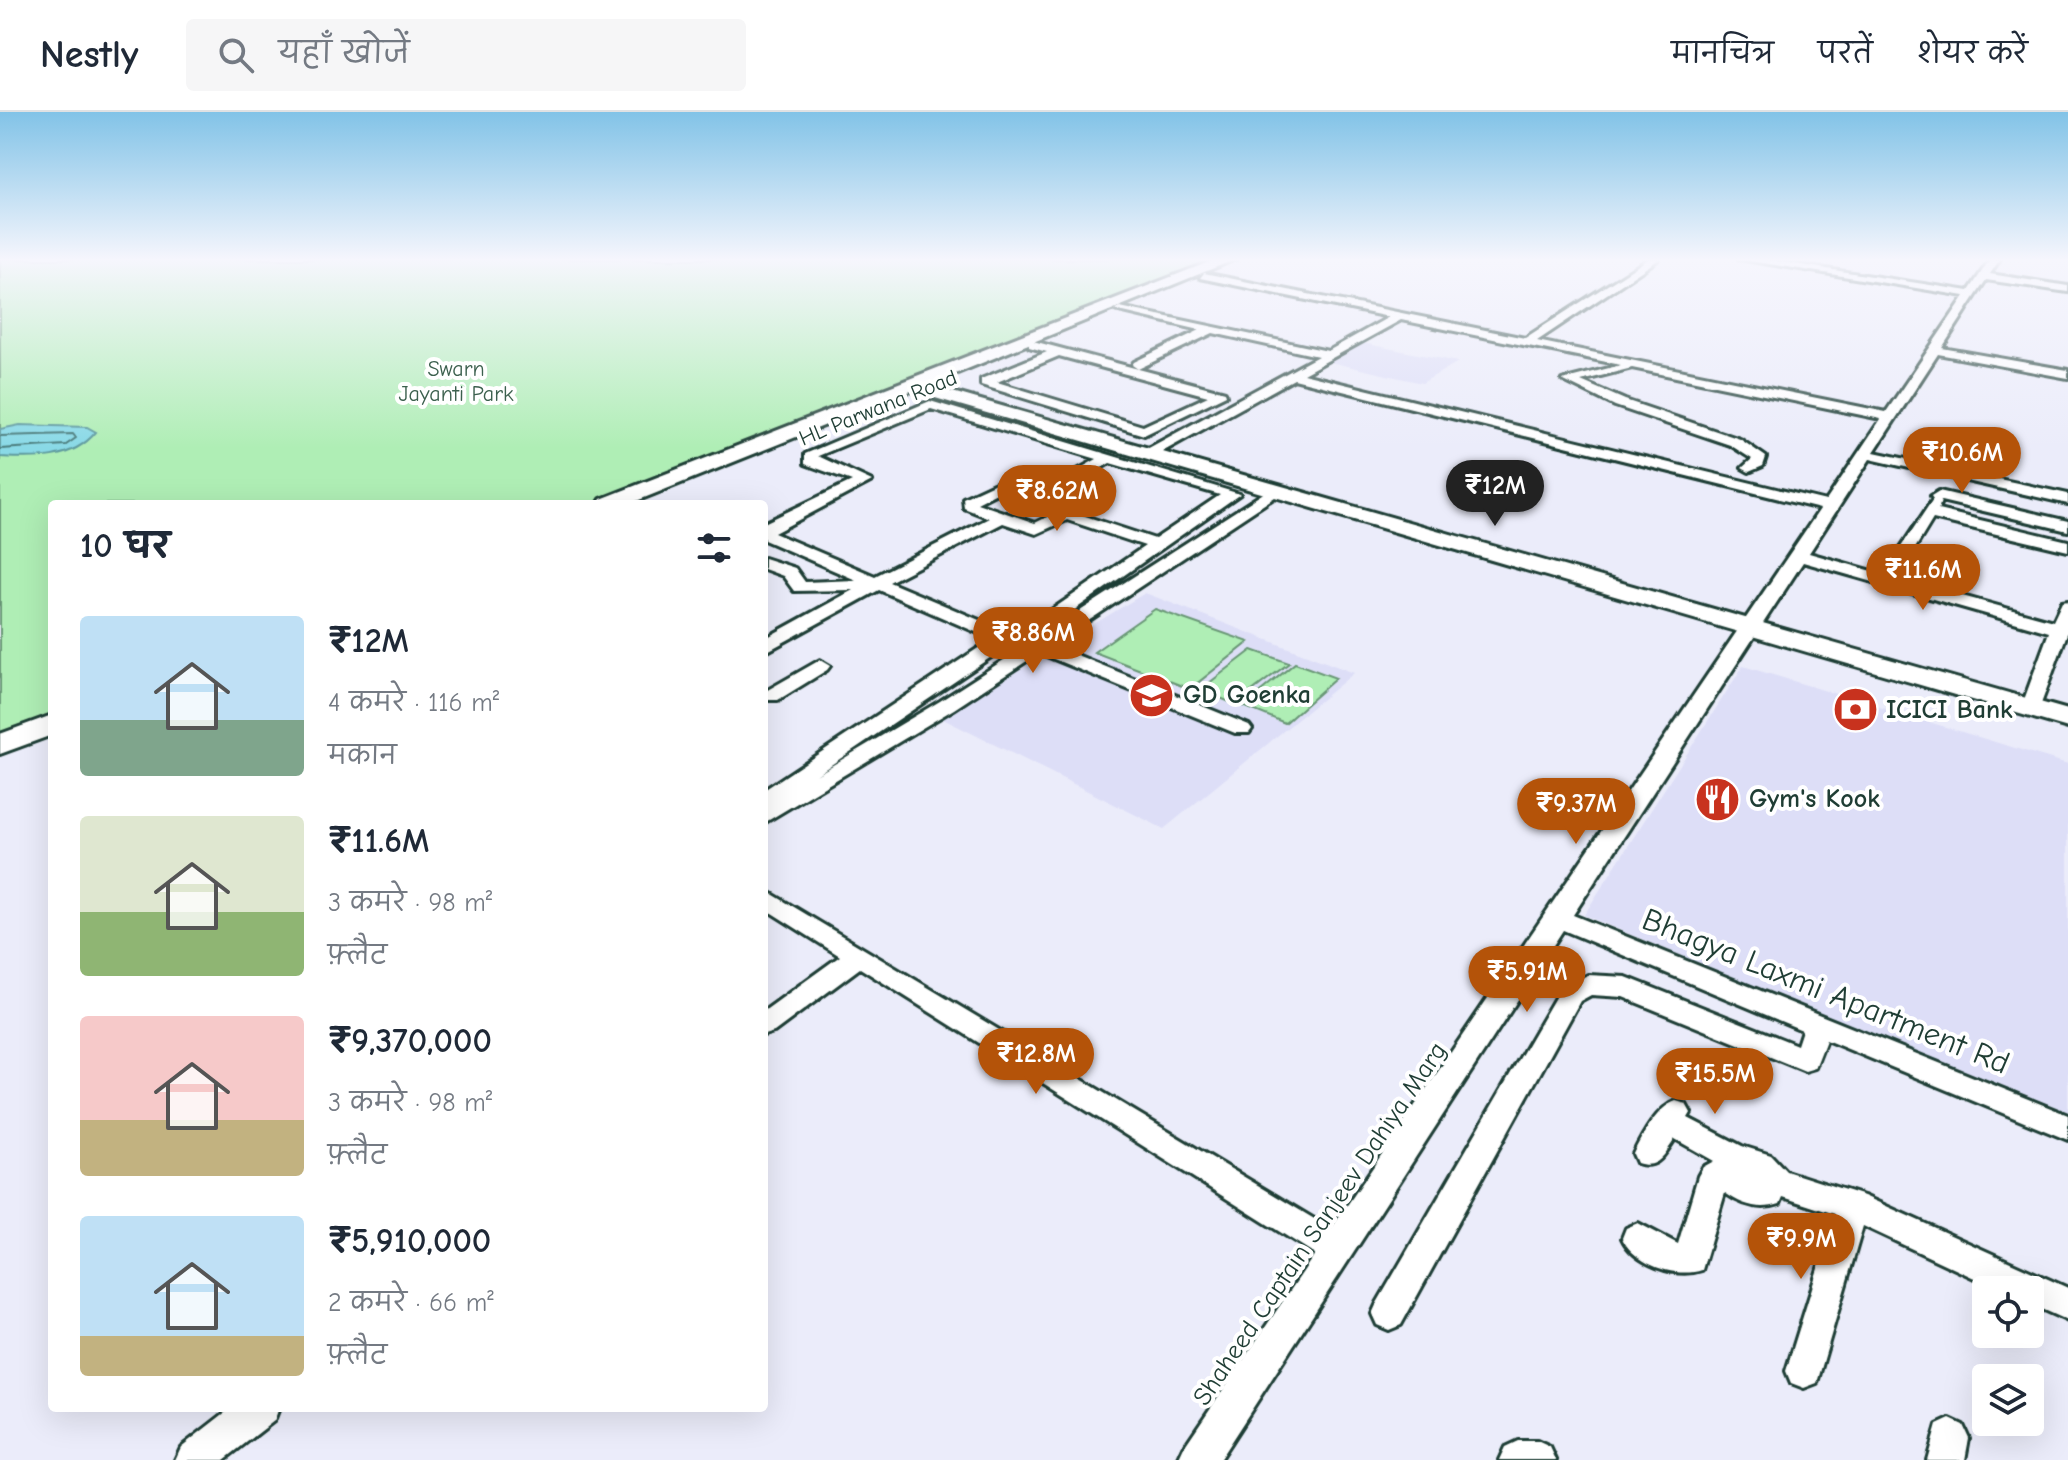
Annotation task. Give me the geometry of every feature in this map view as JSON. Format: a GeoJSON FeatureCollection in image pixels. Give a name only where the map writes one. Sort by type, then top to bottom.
{"type":"FeatureCollection","features":[{"type":"Feature","properties":{"kind":"street"},"geometry":{"type":"LineString","coordinates":[[620,500],[917,394],[1084,322]]}},
{"type":"Feature","properties":{"kind":"street","name":"HL Parwana Road"},"geometry":{"type":"LineString","coordinates":[[652,500],[1045,346],[1095,322]]}},
{"type":"Feature","properties":{"kind":"street"},"geometry":{"type":"LineString","coordinates":[[1174,322],[1331,355]]}},
{"type":"Feature","properties":{"kind":"street"},"geometry":{"type":"LineString","coordinates":[[1148,454],[1390,322]]}},
{"type":"Feature","properties":{"kind":"street"},"geometry":{"type":"LineString","coordinates":[[1429,322],[1890,417]]}},
{"type":"Feature","properties":{"kind":"street"},"geometry":{"type":"LineString","coordinates":[[1527,342],[1558,322]]}},
{"type":"Feature","properties":{"kind":"street","name":"Shaheed Captain Sanjeev Dahiya Marg"},"geometry":{"type":"LineString","coordinates":[[1197,1460],[1953,322]]}},
{"type":"Feature","properties":{"kind":"street"},"geometry":{"type":"LineString","coordinates":[[1138,365],[1210,330]]}},
{"type":"Feature","properties":{"kind":"street"},"geometry":{"type":"LineString","coordinates":[[1045,346],[1220,395],[1144,431],[985,382],[1045,346],[1138,365],[1255,396]]}},
{"type":"Feature","properties":{"kind":"street"},"geometry":{"type":"LineString","coordinates":[[1934,350],[2068,374]]}},
{"type":"Feature","properties":{"kind":"street"},"geometry":{"type":"LineString","coordinates":[[1635,364],[1568,380],[1620,403],[1735,442],[1759,457],[1758,463],[1749,468]]}},
{"type":"Feature","properties":{"kind":"street"},"geometry":{"type":"LineString","coordinates":[[1292,375],[1830,507]]}},
{"type":"Feature","properties":{"kind":"street"},"geometry":{"type":"LineString","coordinates":[[917,394],[1110,457],[1242,489],[1276,490],[2068,719]]}},
{"type":"Feature","properties":{"kind":"street"},"geometry":{"type":"LineString","coordinates":[[768,530],[865,481],[810,461],[812,454],[917,394],[1148,454],[1242,489]]}},
{"type":"Feature","properties":{"kind":"street"},"geometry":{"type":"LineString","coordinates":[[1865,454],[2068,499]]}},
{"type":"Feature","properties":{"kind":"street"},"geometry":{"type":"LineString","coordinates":[[1054,489],[1110,457]]}},
{"type":"Feature","properties":{"kind":"street"},"geometry":{"type":"LineString","coordinates":[[1016,478],[1054,489],[1089,501],[1036,529],[969,505],[968,501],[1016,478]]}},
{"type":"Feature","properties":{"kind":"street"},"geometry":{"type":"LineString","coordinates":[[768,564],[789,572],[800,587],[874,584],[1001,636],[1015,637],[1026,635],[1242,489]]}},
{"type":"Feature","properties":{"kind":"street"},"geometry":{"type":"LineString","coordinates":[[768,814],[1032,650],[1276,490]]}},
{"type":"Feature","properties":{"kind":"street"},"geometry":{"type":"LineString","coordinates":[[1887,580],[1943,490],[2068,526]]}},
{"type":"Feature","properties":{"kind":"street"},"geometry":{"type":"LineString","coordinates":[[1929,513],[2068,546]]}},
{"type":"Feature","properties":{"kind":"street"},"geometry":{"type":"LineString","coordinates":[[1066,515],[1157,545]]}},
{"type":"Feature","properties":{"kind":"street"},"geometry":{"type":"LineString","coordinates":[[768,645],[874,584],[1002,517]]}},
{"type":"Feature","properties":{"kind":"street"},"geometry":{"type":"LineString","coordinates":[[768,536],[999,643],[1032,650],[1242,729]]}},
{"type":"Feature","properties":{"kind":"street"},"geometry":{"type":"LineString","coordinates":[[1798,555],[2060,629]]}},
{"type":"Feature","properties":{"kind":"street"},"geometry":{"type":"LineString","coordinates":[[2031,708],[2068,606]]}},
{"type":"Feature","properties":{"kind":"street"},"geometry":{"type":"LineString","coordinates":[[768,797],[999,643]]}},
{"type":"Feature","properties":{"kind":"street"},"geometry":{"type":"LineString","coordinates":[[768,695],[820,666]]}},
{"type":"Feature","properties":{"kind":"street"},"geometry":{"type":"LineString","coordinates":[[0,745],[48,726]]}},
{"type":"Feature","properties":{"kind":"street"},"geometry":{"type":"LineString","coordinates":[[0,765],[48,745]]}},
{"type":"Feature","properties":{"kind":"street"},"geometry":{"type":"LineString","coordinates":[[768,900],[1337,1250]]}},
{"type":"Feature","properties":{"kind":"street","name":"Bhagya Laxmi Apartment Rd"},"geometry":{"type":"LineString","coordinates":[[1557,918],[2068,1128]]}},
{"type":"Feature","properties":{"kind":"street"},"geometry":{"type":"LineString","coordinates":[[768,1022],[858,956]]}},
{"type":"Feature","properties":{"kind":"street"},"geometry":{"type":"LineString","coordinates":[[1389,1314],[1570,994],[1588,985],[1626,987],[1805,1060],[1818,1025]]}},
{"type":"Feature","properties":{"kind":"street"},"geometry":{"type":"LineString","coordinates":[[1648,1154],[1672,1117],[1732,1164]]}},
{"type":"Feature","properties":{"kind":"street"},"geometry":{"type":"LineString","coordinates":[[1638,1238],[1675,1259],[1690,1259],[1714,1176],[1732,1164],[1763,1165],[1775,1181],[1853,1206],[2068,1305]]}},
{"type":"Feature","properties":{"kind":"street"},"geometry":{"type":"LineString","coordinates":[[1804,1371],[1853,1206]]}},
{"type":"Feature","properties":{"kind":"street"},"geometry":{"type":"LineString","coordinates":[[194,1460],[256,1412]]}},
{"type":"Feature","properties":{"kind":"street"},"geometry":{"type":"LineString","coordinates":[[1518,1460],[1537,1460]]}},
{"type":"Feature","properties":{"kind":"shaded area"},"geometry":{"type":"Polygon","coordinates":[[[1357,342],[1458,362],[1422,383],[1321,360],[1357,342]]]}},
{"type":"Feature","properties":{"kind":"shaded area","name":"GD Goenka"},"geometry":{"type":"Polygon","coordinates":[[[1145,593],[1354,673],[1164,829],[941,718],[1145,593]]]}},
{"type":"Feature","properties":{"kind":"shaded area"},"geometry":{"type":"Polygon","coordinates":[[[1743,666],[2068,764],[2068,1118],[1584,915],[1743,666]]]}},
{"type":"Feature","properties":{"kind":"green space","name":"Swarn Jayanti Park"},"geometry":{"type":"Polygon","coordinates":[[[0,322],[1063,322],[609,500],[48,500],[48,721],[0,739],[0,322]]]}},
{"type":"Feature","properties":{"kind":"green space"},"geometry":{"type":"Polygon","coordinates":[[[1155,609],[1249,642],[1190,689],[1094,652],[1155,609]]]}},
{"type":"Feature","properties":{"kind":"green space"},"geometry":{"type":"Polygon","coordinates":[[[1252,650],[1289,663],[1235,704],[1200,690],[1252,650]]]}},
{"type":"Feature","properties":{"kind":"green space"},"geometry":{"type":"Polygon","coordinates":[[[1295,663],[1336,678],[1285,723],[1243,706],[1295,663]]]}},
{"type":"Feature","properties":{"kind":"water"},"geometry":{"type":"Polygon","coordinates":[[[20,425],[87,427],[96,432],[76,448],[64,453],[39,458],[0,457],[0,429],[20,425]]]}},
{"type":"Feature","properties":{"kind":"place","name":"GD Goenka"},"geometry":{"type":"Point","coordinates":[1152,695]}},
{"type":"Feature","properties":{"kind":"place","name":"ICICI Bank"},"geometry":{"type":"Point","coordinates":[1855,710]}},
{"type":"Feature","properties":{"kind":"place","name":"Gym's Kook"},"geometry":{"type":"Point","coordinates":[1718,799]}}]}
